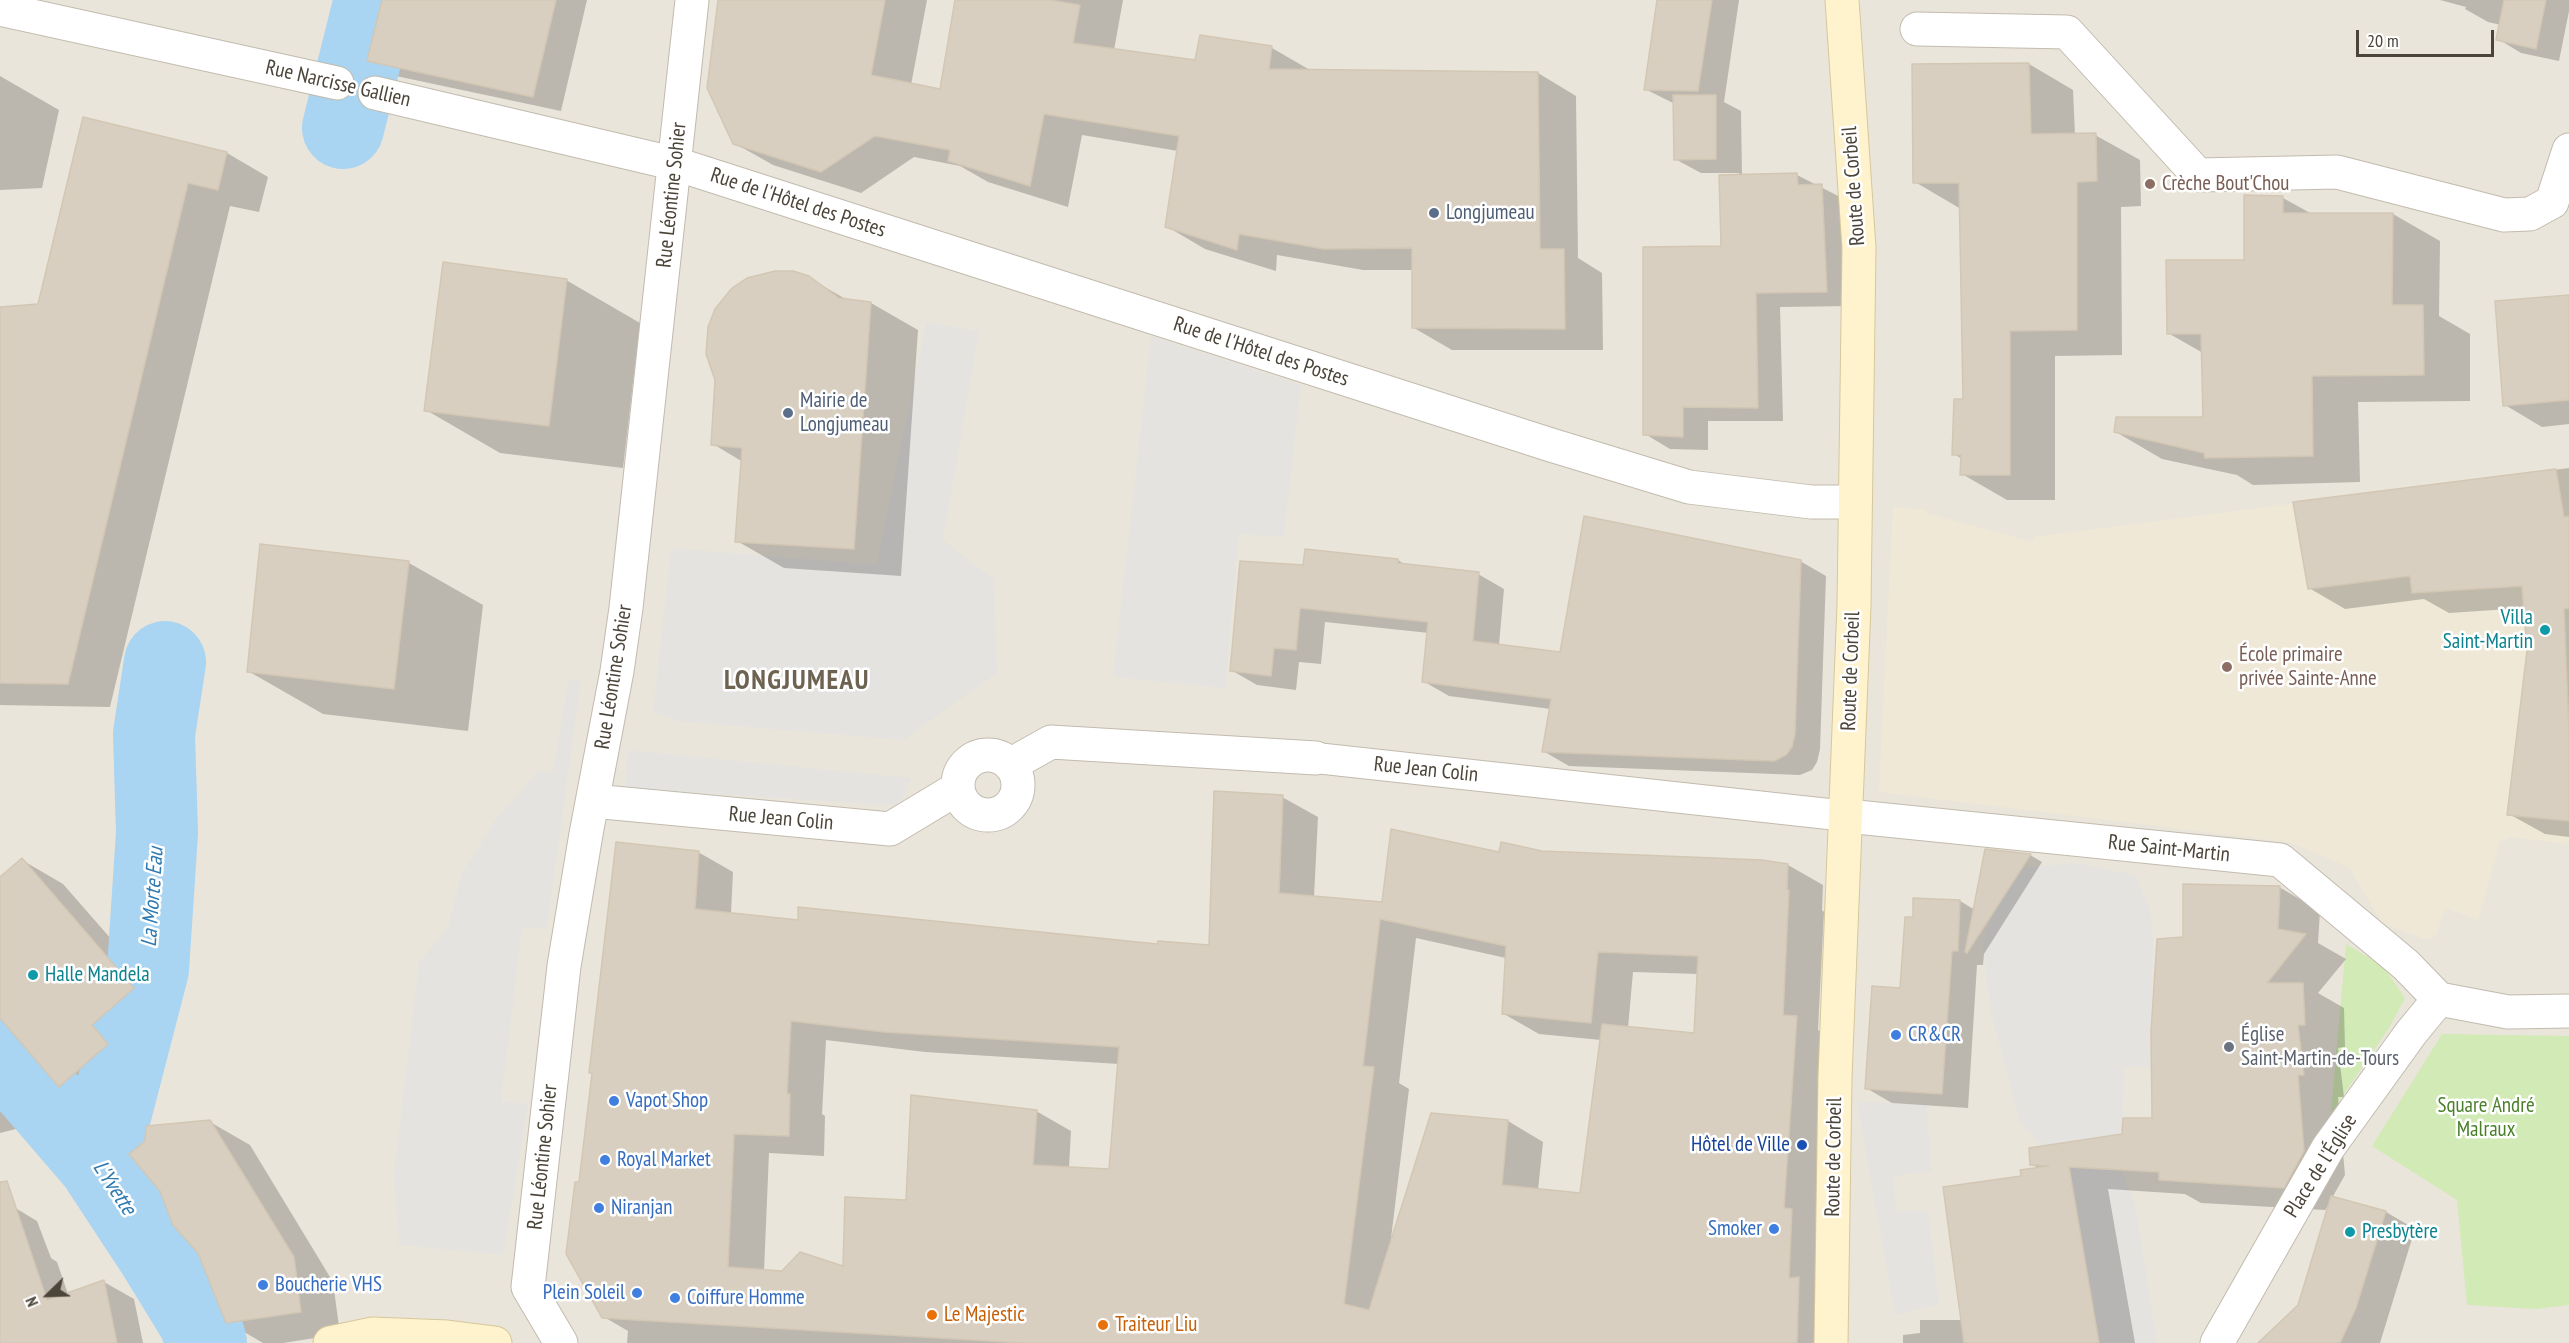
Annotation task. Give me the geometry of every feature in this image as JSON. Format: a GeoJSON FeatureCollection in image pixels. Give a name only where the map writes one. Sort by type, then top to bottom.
{"type":"FeatureCollection","features":[{"type":"Feature","properties":{"kind":"main road","name":"Route de Corbeil"},"geometry":{"type":"LineString","coordinates":[[1831,1343],[1835,1077],[1847,816],[1859,248],[1842,0]]}},
{"type":"Feature","properties":{"kind":"main road"},"geometry":{"type":"LineString","coordinates":[[330,1343],[373,1334],[447,1336],[495,1343]]}},
{"type":"Feature","properties":{"kind":"street","name":"Rue Léontine Sohier"},"geometry":{"type":"LineString","coordinates":[[561,1343],[528,1287],[564,966],[625,618],[692,0]]}},
{"type":"Feature","properties":{"kind":"street","name":"Rue Narcisse Gallien"},"geometry":{"type":"LineString","coordinates":[[0,9],[337,83],[675,164]]}},
{"type":"Feature","properties":{"kind":"street"},"geometry":{"type":"LineString","coordinates":[[1917,28],[2067,32],[2198,175],[2337,172],[2504,215],[2530,214],[2552,202],[2569,150]]}},
{"type":"Feature","properties":{"kind":"street","name":"Rue de l'Hôtel des Postes"},"geometry":{"type":"LineString","coordinates":[[675,164],[1551,445],[1689,487],[1811,502],[1854,502]]}},
{"type":"Feature","properties":{"kind":"street","name":"Rue Jean Colin"},"geometry":{"type":"LineString","coordinates":[[1010,765],[1051,742],[1316,758],[1847,816]]}},
{"type":"Feature","properties":{"kind":"street"},"geometry":{"type":"LineString","coordinates":[[994,756],[1010,765],[1018,784],[1012,803],[1005,810],[985,815],[967,806],[958,788],[962,770],[976,758],[994,756]]}},
{"type":"Feature","properties":{"kind":"street","name":"Rue Jean Colin"},"geometry":{"type":"LineString","coordinates":[[593,801],[890,829],[958,788]]}},
{"type":"Feature","properties":{"kind":"street","name":"Rue Saint-Martin"},"geometry":{"type":"LineString","coordinates":[[1847,816],[2280,860],[2406,965],[2439,999]]}},
{"type":"Feature","properties":{"kind":"street"},"geometry":{"type":"LineString","coordinates":[[2439,999],[2508,1012],[2569,1011]]}},
{"type":"Feature","properties":{"kind":"street","name":"Place de l'Église"},"geometry":{"type":"LineString","coordinates":[[2217,1343],[2328,1148],[2410,1033],[2439,999]]}},
{"type":"Feature","properties":{"kind":"shaded area"},"geometry":{"type":"Polygon","coordinates":[[[0,0],[2569,0],[2569,1343],[0,1343],[0,0]]]}},
{"type":"Feature","properties":{"kind":"shaded area"},"geometry":{"type":"Polygon","coordinates":[[[926,322],[979,331],[943,540],[994,580],[997,673],[903,740],[679,721],[653,712],[671,548],[877,565],[926,322]]]}},
{"type":"Feature","properties":{"kind":"shaded area"},"geometry":{"type":"Polygon","coordinates":[[[1151,336],[1301,385],[1284,537],[1239,534],[1225,688],[1113,677],[1151,336]]]}},
{"type":"Feature","properties":{"kind":"shaded area","name":"École primaire privée Sainte-Anne"},"geometry":{"type":"Polygon","coordinates":[[[2569,468],[2569,844],[2511,837],[2500,841],[2478,920],[2446,908],[2435,937],[2425,939],[2382,923],[2349,867],[2289,842],[1879,792],[1893,507],[1927,510],[1926,513],[2033,542],[2034,537],[2569,468]]]}},
{"type":"Feature","properties":{"kind":"shaded area"},"geometry":{"type":"Polygon","coordinates":[[[581,680],[547,927],[522,928],[501,1101],[528,1104],[503,1255],[399,1245],[394,1175],[419,963],[448,927],[461,875],[496,819],[539,770],[553,772],[568,681],[581,680]]]}},
{"type":"Feature","properties":{"kind":"shaded area"},"geometry":{"type":"Polygon","coordinates":[[[628,750],[911,778],[899,806],[625,788],[628,750]]]}},
{"type":"Feature","properties":{"kind":"shaded area"},"geometry":{"type":"Polygon","coordinates":[[[2076,863],[2135,875],[2150,909],[2153,939],[2151,1067],[2124,1067],[2121,1169],[2135,1204],[2157,1343],[2099,1343],[2068,1163],[2062,1143],[2041,1146],[2020,1122],[1991,1013],[1982,942],[1996,908],[2021,868],[2076,863]]]}},
{"type":"Feature","properties":{"kind":"shaded area"},"geometry":{"type":"Polygon","coordinates":[[[1857,1102],[1927,1104],[1931,1171],[1894,1176],[1896,1211],[1928,1211],[1939,1304],[1895,1315],[1857,1102]]]}},
{"type":"Feature","properties":{"kind":"green space"},"geometry":{"type":"Polygon","coordinates":[[[2346,944],[2383,966],[2405,998],[2389,1028],[2331,1113],[2346,944]]]}},
{"type":"Feature","properties":{"kind":"green space","name":"Square André Malraux"},"geometry":{"type":"Polygon","coordinates":[[[2442,1034],[2569,1036],[2569,1305],[2535,1309],[2467,1305],[2457,1200],[2372,1146],[2442,1034]]]}},
{"type":"Feature","properties":{"kind":"building"},"geometry":{"type":"Polygon","coordinates":[[[382,0],[556,0],[533,97],[367,61],[382,0]]]}},
{"type":"Feature","properties":{"kind":"building"},"geometry":{"type":"Polygon","coordinates":[[[718,0],[885,0],[871,75],[940,89],[955,0],[1051,0],[1080,5],[1073,43],[1195,60],[1200,35],[1272,46],[1269,69],[1538,72],[1540,249],[1564,249],[1565,329],[1412,328],[1412,248],[1324,249],[1239,234],[1237,250],[1165,227],[1179,136],[1044,114],[1030,186],[948,161],[950,150],[875,136],[821,172],[733,144],[707,88],[718,0]]]}},
{"type":"Feature","properties":{"kind":"building"},"geometry":{"type":"Polygon","coordinates":[[[1657,0],[1712,0],[1698,91],[1644,90],[1657,0]]]}},
{"type":"Feature","properties":{"kind":"building"},"geometry":{"type":"Polygon","coordinates":[[[2504,0],[2546,0],[2536,49],[2496,40],[2504,0]]]}},
{"type":"Feature","properties":{"kind":"building"},"geometry":{"type":"Polygon","coordinates":[[[2029,63],[2031,134],[2096,133],[2097,181],[2077,182],[2077,330],[2010,331],[2010,475],[1960,475],[1961,455],[1952,455],[1954,399],[1963,399],[1959,183],[1913,183],[1912,64],[2029,63]]]}},
{"type":"Feature","properties":{"kind":"building"},"geometry":{"type":"Polygon","coordinates":[[[1673,95],[1716,95],[1716,159],[1674,160],[1673,95]]]}},
{"type":"Feature","properties":{"kind":"building"},"geometry":{"type":"Polygon","coordinates":[[[83,117],[227,152],[218,190],[188,183],[68,684],[0,683],[0,307],[38,304],[83,117]]]}},
{"type":"Feature","properties":{"kind":"building"},"geometry":{"type":"Polygon","coordinates":[[[1797,173],[1798,185],[1822,184],[1827,292],[1756,293],[1758,408],[1683,407],[1683,437],[1643,435],[1643,247],[1721,246],[1719,175],[1797,173]]]}},
{"type":"Feature","properties":{"kind":"building"},"geometry":{"type":"Polygon","coordinates":[[[2244,195],[2283,196],[2283,213],[2393,213],[2392,305],[2423,305],[2424,375],[2312,376],[2313,456],[2205,458],[2204,453],[2114,432],[2116,417],[2203,417],[2201,334],[2167,334],[2166,260],[2244,260],[2244,195]]]}},
{"type":"Feature","properties":{"kind":"building"},"geometry":{"type":"Polygon","coordinates":[[[443,262],[567,279],[549,426],[424,411],[443,262]]]}},
{"type":"Feature","properties":{"kind":"building","name":"Mairie de Longjumeau"},"geometry":{"type":"Polygon","coordinates":[[[775,271],[793,271],[809,276],[839,298],[871,302],[854,549],[735,542],[742,448],[711,445],[715,380],[706,354],[708,327],[715,309],[732,288],[747,278],[775,271]]]}},
{"type":"Feature","properties":{"kind":"building"},"geometry":{"type":"Polygon","coordinates":[[[2569,295],[2569,400],[2503,406],[2495,301],[2569,295]]]}},
{"type":"Feature","properties":{"kind":"building"},"geometry":{"type":"Polygon","coordinates":[[[2556,469],[2564,517],[2569,516],[2569,608],[2564,609],[2569,731],[2569,821],[2507,815],[2527,651],[2522,586],[2412,593],[2410,576],[2308,589],[2293,502],[2556,469]]]}},
{"type":"Feature","properties":{"kind":"building"},"geometry":{"type":"Polygon","coordinates":[[[1584,516],[1801,560],[1795,734],[1792,747],[1786,755],[1774,761],[1542,752],[1551,699],[1422,682],[1428,622],[1300,608],[1296,650],[1274,648],[1271,676],[1230,671],[1240,561],[1303,565],[1305,549],[1398,559],[1398,563],[1479,572],[1473,641],[1560,652],[1584,516]]]}},
{"type":"Feature","properties":{"kind":"building"},"geometry":{"type":"Polygon","coordinates":[[[260,544],[409,561],[394,689],[247,672],[260,544]]]}},
{"type":"Feature","properties":{"kind":"building"},"geometry":{"type":"Polygon","coordinates":[[[1214,791],[1283,795],[1279,893],[1382,902],[1391,829],[1499,852],[1501,842],[1542,851],[1762,860],[1788,864],[1787,890],[1789,890],[1783,1015],[1797,1016],[1784,1208],[1792,1209],[1789,1278],[1799,1277],[1797,1343],[1023,1343],[602,1318],[566,1254],[575,1182],[579,1182],[592,1073],[589,1073],[616,842],[699,851],[695,909],[798,920],[798,907],[1157,944],[1158,941],[1209,945],[1214,791]],[[1380,919],[1363,1066],[1374,1067],[1344,1304],[1369,1310],[1431,1113],[1508,1120],[1502,1185],[1580,1193],[1602,1024],[1694,1033],[1698,956],[1598,952],[1591,1023],[1502,1014],[1506,946],[1380,919]],[[791,1021],[787,1094],[790,1094],[789,1136],[734,1134],[728,1267],[782,1271],[800,1252],[843,1266],[845,1197],[906,1200],[911,1095],[1037,1110],[1033,1165],[1109,1169],[1119,1047],[884,1032],[791,1021]]]}},
{"type":"Feature","properties":{"kind":"building"},"geometry":{"type":"Polygon","coordinates":[[[1985,849],[2031,854],[1967,953],[1965,952],[1985,849]]]}},
{"type":"Feature","properties":{"kind":"building"},"geometry":{"type":"Polygon","coordinates":[[[22,858],[134,988],[92,1025],[108,1044],[59,1087],[0,1018],[0,877],[22,858]]]}},
{"type":"Feature","properties":{"kind":"building"},"geometry":{"type":"Polygon","coordinates":[[[2183,884],[2280,886],[2278,929],[2306,934],[2267,983],[2303,983],[2305,1025],[2298,1025],[2304,1075],[2298,1075],[2304,1151],[2284,1188],[2159,1180],[2159,1172],[2069,1167],[2099,1343],[1964,1343],[1943,1187],[2021,1176],[2020,1170],[2049,1166],[2030,1165],[2029,1148],[2122,1134],[2123,1118],[2152,1118],[2151,1032],[2157,939],[2183,937],[2183,884]]]}},
{"type":"Feature","properties":{"kind":"building"},"geometry":{"type":"Polygon","coordinates":[[[1913,898],[1960,900],[1958,951],[1952,951],[1942,1094],[1865,1089],[1872,986],[1900,988],[1905,917],[1913,917],[1913,898]]]}},
{"type":"Feature","properties":{"kind":"building"},"geometry":{"type":"Polygon","coordinates":[[[210,1120],[294,1257],[301,1312],[226,1323],[198,1253],[173,1225],[160,1191],[129,1154],[145,1141],[146,1126],[210,1120]]]}},
{"type":"Feature","properties":{"kind":"building"},"geometry":{"type":"Polygon","coordinates":[[[7,1181],[47,1300],[104,1280],[117,1343],[0,1343],[0,1182],[7,1181]]]}},
{"type":"Feature","properties":{"kind":"building","name":"Presbytère"},"geometry":{"type":"Polygon","coordinates":[[[2331,1196],[2386,1211],[2356,1308],[2340,1343],[2258,1343],[2298,1305],[2331,1196]]]}},
{"type":"Feature","properties":{"kind":"waterway","name":"La Morte Eau"},"geometry":{"type":"LineString","coordinates":[[343,128],[375,0]]}},
{"type":"Feature","properties":{"kind":"waterway","name":"La Morte Eau"},"geometry":{"type":"LineString","coordinates":[[98,1162],[148,969],[157,833],[154,734],[165,662]]}},
{"type":"Feature","properties":{"kind":"waterway","name":"L'Yvette"},"geometry":{"type":"LineString","coordinates":[[0,1048],[98,1162],[200,1322],[206,1343]]}},
{"type":"Feature","properties":{"kind":"place","name":"Crèche Bout'Chou"},"geometry":{"type":"Point","coordinates":[2150,184]}},
{"type":"Feature","properties":{"kind":"place","name":"Longjumeau"},"geometry":{"type":"Point","coordinates":[1434,213]}},
{"type":"Feature","properties":{"kind":"place","name":"Mairie de Longjumeau"},"geometry":{"type":"Point","coordinates":[788,413]}},
{"type":"Feature","properties":{"kind":"place","name":"Villa Saint-Martin"},"geometry":{"type":"Point","coordinates":[2545,630]}},
{"type":"Feature","properties":{"kind":"place","name":"École primaire privée Sainte-Anne"},"geometry":{"type":"Point","coordinates":[2227,667]}},
{"type":"Feature","properties":{"kind":"place","name":"Halle Mandela"},"geometry":{"type":"Point","coordinates":[33,975]}},
{"type":"Feature","properties":{"kind":"place","name":"CR&CR"},"geometry":{"type":"Point","coordinates":[1896,1035]}},
{"type":"Feature","properties":{"kind":"place","name":"Église Saint-Martin-de-Tours"},"geometry":{"type":"Point","coordinates":[2229,1047]}},
{"type":"Feature","properties":{"kind":"place","name":"Vapot Shop"},"geometry":{"type":"Point","coordinates":[614,1101]}},
{"type":"Feature","properties":{"kind":"place","name":"Hôtel de Ville"},"geometry":{"type":"Point","coordinates":[1802,1145]}},
{"type":"Feature","properties":{"kind":"place","name":"Royal Market"},"geometry":{"type":"Point","coordinates":[605,1160]}},
{"type":"Feature","properties":{"kind":"place","name":"Niranjan"},"geometry":{"type":"Point","coordinates":[599,1208]}},
{"type":"Feature","properties":{"kind":"place","name":"Smoker"},"geometry":{"type":"Point","coordinates":[1774,1229]}},
{"type":"Feature","properties":{"kind":"place","name":"Presbytère"},"geometry":{"type":"Point","coordinates":[2350,1232]}},
{"type":"Feature","properties":{"kind":"place","name":"Boucherie VHS"},"geometry":{"type":"Point","coordinates":[263,1285]}},
{"type":"Feature","properties":{"kind":"place","name":"Plein Soleil"},"geometry":{"type":"Point","coordinates":[637,1293]}},
{"type":"Feature","properties":{"kind":"place","name":"Coiffure Homme"},"geometry":{"type":"Point","coordinates":[675,1298]}},
{"type":"Feature","properties":{"kind":"place","name":"Le Majestic"},"geometry":{"type":"Point","coordinates":[932,1315]}},
{"type":"Feature","properties":{"kind":"place","name":"Traiteur Liu"},"geometry":{"type":"Point","coordinates":[1103,1325]}},
{"type":"Feature","properties":{"kind":"district","name":"LONGJUMEAU"},"geometry":{"type":"Point","coordinates":[797,681]}}]}
